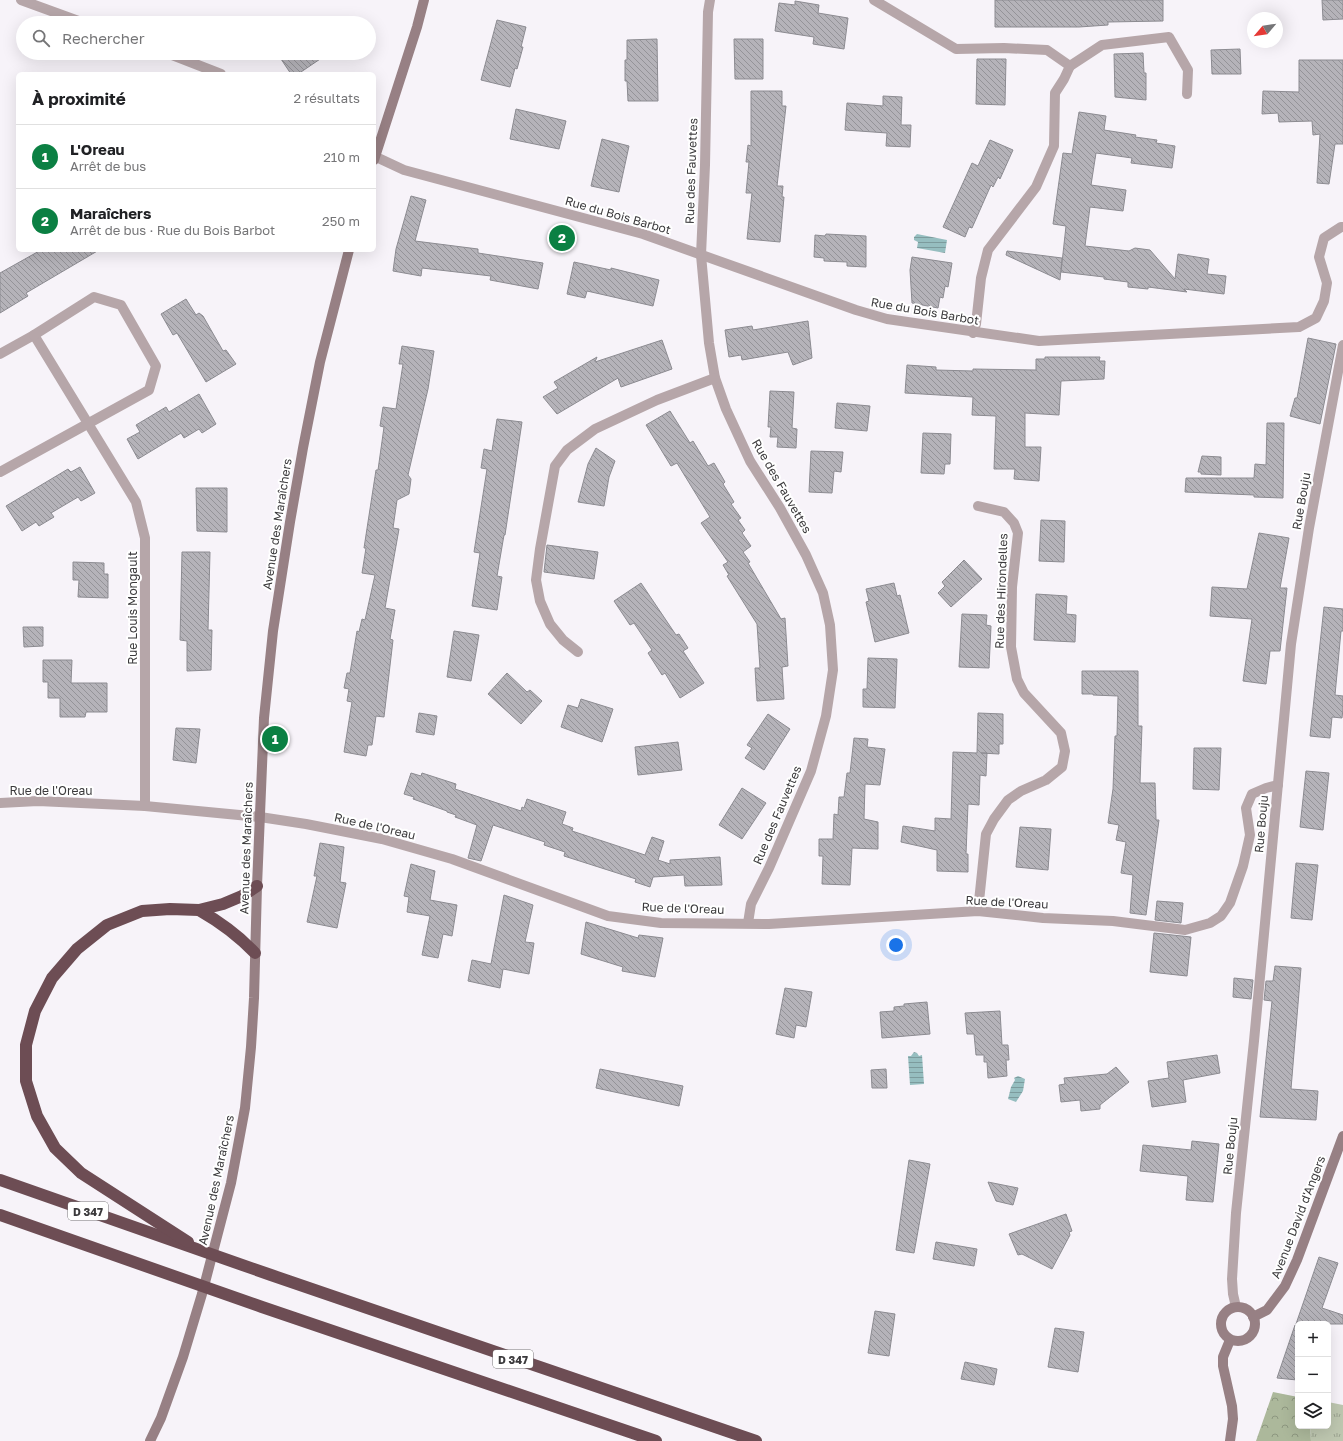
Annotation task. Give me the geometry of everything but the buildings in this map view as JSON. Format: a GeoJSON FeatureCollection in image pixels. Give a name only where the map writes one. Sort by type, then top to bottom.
{"type":"FeatureCollection","features":[{"type":"Feature","properties":{"kind":"highway"},"geometry":{"type":"LineString","coordinates":[[178,1239],[80,1173],[55,1148],[37,1116],[26,1081],[26,1045],[35,1011],[52,978],[76,949],[108,925],[142,912],[170,909],[198,910],[223,904],[242,896],[257,886]]}},
{"type":"Feature","properties":{"kind":"highway"},"geometry":{"type":"LineString","coordinates":[[198,910],[222,924],[242,939],[255,953]]}},
{"type":"Feature","properties":{"kind":"highway","name":"D 347"},"geometry":{"type":"LineString","coordinates":[[0,1180],[178,1239],[205,1252],[756,1441]]}},
{"type":"Feature","properties":{"kind":"highway","name":"D 347"},"geometry":{"type":"LineString","coordinates":[[0,1215],[262,1307],[656,1441]]}},
{"type":"Feature","properties":{"kind":"street"},"geometry":{"type":"LineString","coordinates":[[21,0],[65,16]]}},
{"type":"Feature","properties":{"kind":"street"},"geometry":{"type":"LineString","coordinates":[[376,151],[424,0]]}},
{"type":"Feature","properties":{"kind":"street","name":"Rue des Fauvettes"},"geometry":{"type":"LineString","coordinates":[[710,0],[708,12],[706,128],[701,255],[709,343],[715,378],[726,409],[750,461],[780,508],[806,555],[823,593],[830,632],[833,670],[826,716],[811,771],[769,868],[751,904],[748,923]]}},
{"type":"Feature","properties":{"kind":"street"},"geometry":{"type":"LineString","coordinates":[[874,0],[956,49],[1004,48],[1047,50],[1070,66]]}},
{"type":"Feature","properties":{"kind":"street"},"geometry":{"type":"LineString","coordinates":[[973,333],[976,324],[981,278],[988,250],[1036,186],[1054,146],[1055,92],[1070,66],[1102,45],[1169,37],[1188,70],[1187,94]]}},
{"type":"Feature","properties":{"kind":"street"},"geometry":{"type":"LineString","coordinates":[[185,60],[216,72]]}},
{"type":"Feature","properties":{"kind":"street","name":"Rue du Bois Barbot"},"geometry":{"type":"LineString","coordinates":[[376,158],[404,170],[643,234],[856,310],[887,319],[973,333],[1039,341],[1299,327],[1316,318],[1324,302],[1327,283],[1320,257],[1324,238],[1340,227],[1343,227]]}},
{"type":"Feature","properties":{"kind":"street","name":"Avenue des Maraîchers"},"geometry":{"type":"LineString","coordinates":[[150,1441],[161,1418],[183,1357],[202,1294],[231,1183],[245,1108],[251,1047],[264,718],[273,631],[290,522],[320,362],[348,252]]}},
{"type":"Feature","properties":{"kind":"street"},"geometry":{"type":"LineString","coordinates":[[0,354],[34,335],[94,297],[121,305],[156,366],[149,390],[0,472]]}},
{"type":"Feature","properties":{"kind":"street","name":"Rue Louis Mongault"},"geometry":{"type":"LineString","coordinates":[[34,335],[136,502],[145,538],[144,806]]}},
{"type":"Feature","properties":{"kind":"street","name":"Rue Bouju"},"geometry":{"type":"LineString","coordinates":[[1236,1307],[1232,1279],[1236,1213],[1255,1033],[1291,644],[1309,528],[1343,345]]}},
{"type":"Feature","properties":{"kind":"street"},"geometry":{"type":"LineString","coordinates":[[578,652],[563,640],[550,624],[540,601],[536,580],[555,466],[567,450],[595,429],[657,400],[715,378]]}},
{"type":"Feature","properties":{"kind":"street","name":"Rue des Hirondelles"},"geometry":{"type":"LineString","coordinates":[[978,506],[1004,512],[1014,523],[1018,533],[1012,587],[1011,647],[1017,679],[1024,693],[1061,733],[1065,751],[1062,766],[1046,780],[1021,791],[1008,800],[994,819],[986,834],[978,911]]}},
{"type":"Feature","properties":{"kind":"street","name":"Rue de l'Oreau"},"geometry":{"type":"LineString","coordinates":[[0,803],[38,801],[144,806],[260,817],[374,837],[452,859],[608,916],[661,923],[769,924],[978,911],[1043,918],[1112,921],[1185,930],[1210,923],[1221,916],[1230,903],[1243,866],[1250,835],[1246,808],[1252,794],[1278,785]]}},
{"type":"Feature","properties":{"kind":"street","name":"Avenue David d'Angers"},"geometry":{"type":"LineString","coordinates":[[1253,1317],[1267,1310],[1285,1286],[1297,1260],[1343,1136]]}},
{"type":"Feature","properties":{"kind":"street"},"geometry":{"type":"LineString","coordinates":[[1236,1307],[1243,1308],[1253,1317],[1254,1325],[1252,1333],[1246,1339],[1238,1341],[1230,1340],[1225,1336],[1222,1330],[1222,1318],[1230,1309],[1236,1307]]}},
{"type":"Feature","properties":{"kind":"street"},"geometry":{"type":"LineString","coordinates":[[1230,1340],[1223,1357],[1223,1366],[1232,1406],[1233,1419],[1230,1441]]}},
{"type":"Feature","properties":{"kind":"green space"},"geometry":{"type":"Polygon","coordinates":[[[1273,1392],[1295,1396],[1295,1429],[1310,1429],[1311,1441],[1256,1441],[1273,1392]]]}},
{"type":"Feature","properties":{"kind":"green space"},"geometry":{"type":"Polygon","coordinates":[[[1331,1403],[1343,1405],[1343,1441],[1311,1441],[1310,1429],[1331,1429],[1331,1403]]]}},
{"type":"Feature","properties":{"kind":"water"},"geometry":{"type":"Polygon","coordinates":[[[917,234],[947,240],[945,253],[917,248],[918,242],[914,240],[914,237],[917,234]]]}},
{"type":"Feature","properties":{"kind":"water"},"geometry":{"type":"Polygon","coordinates":[[[914,1052],[919,1056],[922,1055],[924,1084],[910,1085],[908,1056],[911,1056],[914,1052]]]}},
{"type":"Feature","properties":{"kind":"water"},"geometry":{"type":"Polygon","coordinates":[[[1018,1076],[1025,1079],[1023,1091],[1016,1102],[1008,1099],[1011,1087],[1015,1080],[1014,1078],[1018,1076]]]}},
{"type":"Feature","properties":{"kind":"place","name":"Maraîchers"},"geometry":{"type":"Point","coordinates":[562,238]}},
{"type":"Feature","properties":{"kind":"place","name":"L'Oreau"},"geometry":{"type":"Point","coordinates":[275,739]}}]}
